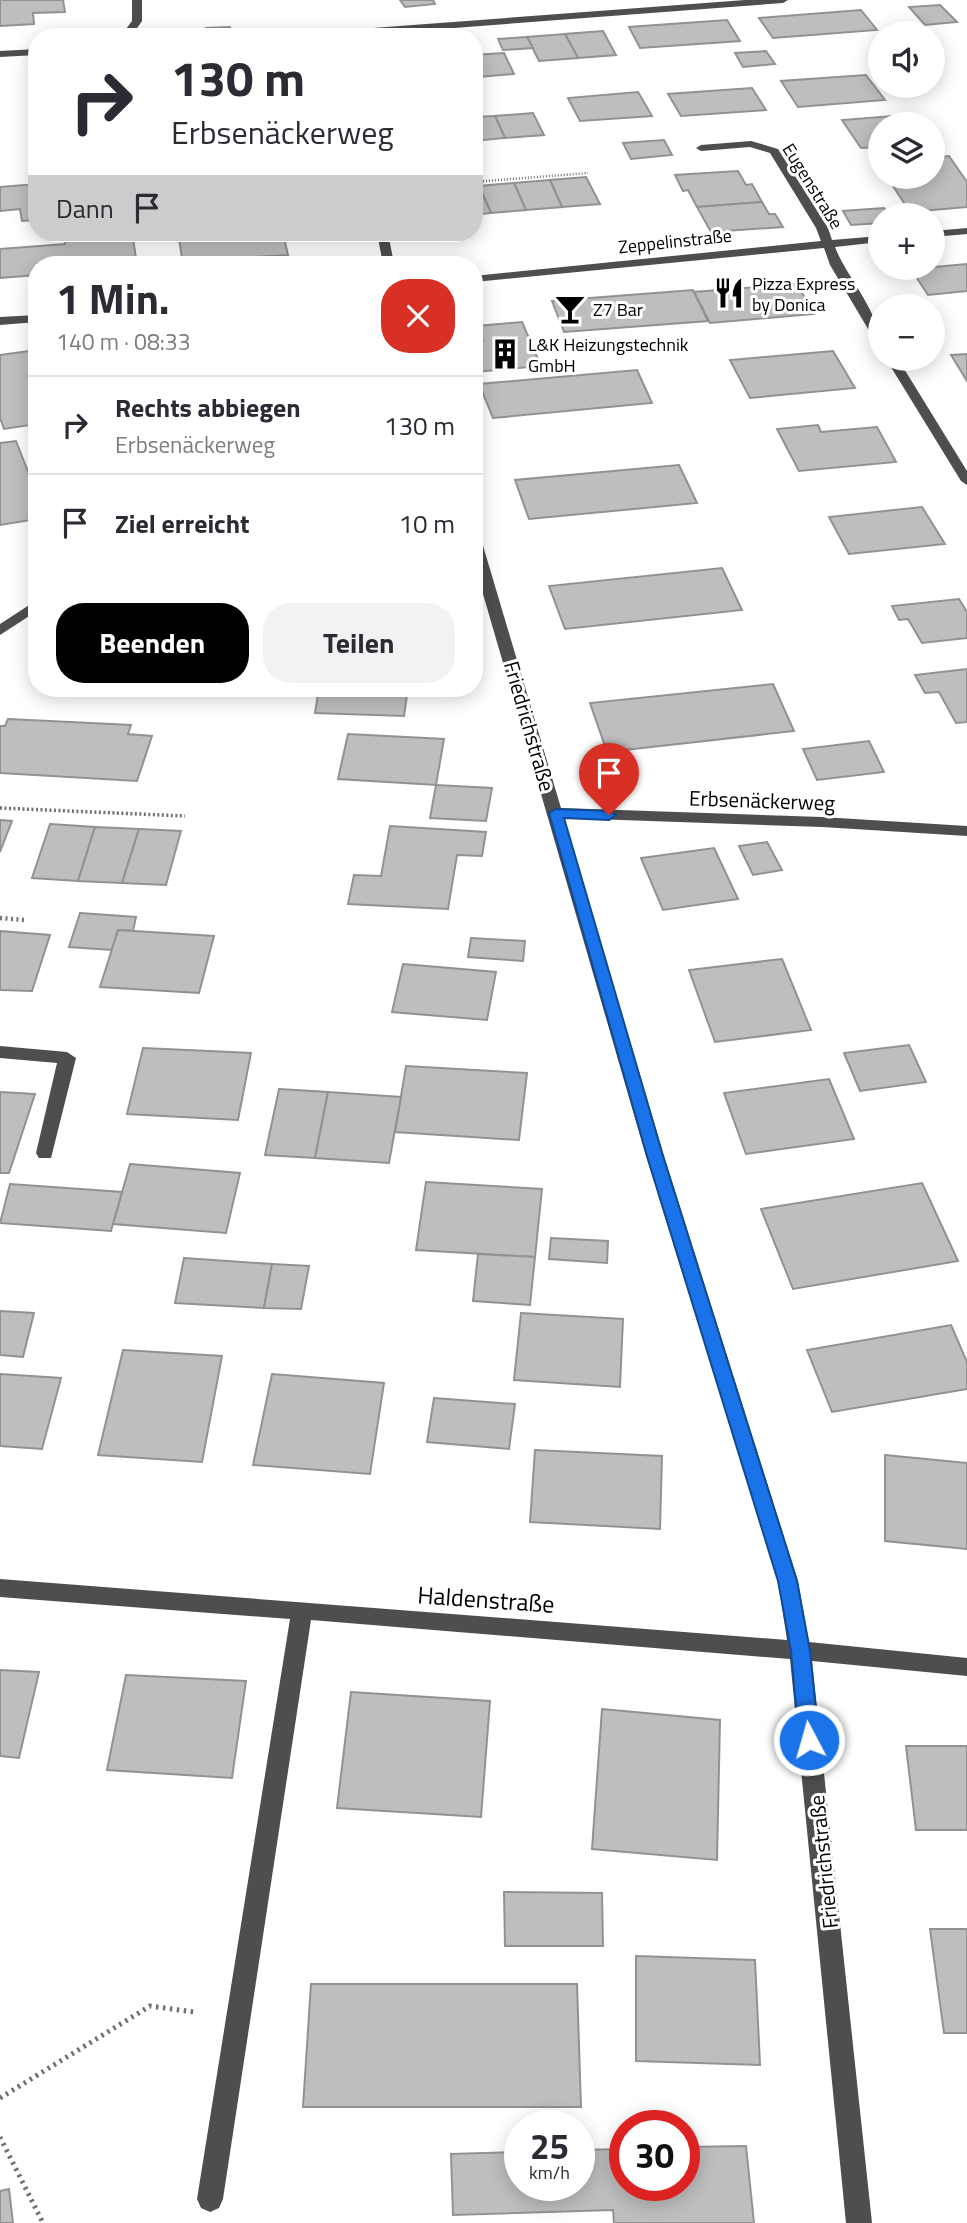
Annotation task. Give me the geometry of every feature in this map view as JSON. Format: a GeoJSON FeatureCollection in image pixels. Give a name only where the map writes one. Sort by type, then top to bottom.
{"type":"FeatureCollection","features":[{"type":"Feature","properties":{"kind":"street"},"geometry":{"type":"LineString","coordinates":[[134,28],[140,17],[137,0]]}},
{"type":"Feature","properties":{"kind":"street"},"geometry":{"type":"LineString","coordinates":[[424,28],[783,0]]}},
{"type":"Feature","properties":{"kind":"street"},"geometry":{"type":"LineString","coordinates":[[0,54],[28,52]]}},
{"type":"Feature","properties":{"kind":"street","name":"Eugenstraße"},"geometry":{"type":"LineString","coordinates":[[701,148],[751,144],[774,151],[822,228],[836,265],[868,320]]}},
{"type":"Feature","properties":{"kind":"street"},"geometry":{"type":"LineString","coordinates":[[945,233],[967,231]]}},
{"type":"Feature","properties":{"kind":"street","name":"Zeppelinstraße"},"geometry":{"type":"LineString","coordinates":[[483,278],[868,240]]}},
{"type":"Feature","properties":{"kind":"street"},"geometry":{"type":"LineString","coordinates":[[0,321],[28,318]]}},
{"type":"Feature","properties":{"kind":"street"},"geometry":{"type":"LineString","coordinates":[[899,371],[967,481]]}},
{"type":"Feature","properties":{"kind":"street","name":"Friedrichstraße"},"geometry":{"type":"LineString","coordinates":[[483,569],[655,1156],[788,1581],[800,1651],[859,2223]]}},
{"type":"Feature","properties":{"kind":"street"},"geometry":{"type":"LineString","coordinates":[[0,631],[28,611]]}},
{"type":"Feature","properties":{"kind":"street","name":"Erbsenäckerweg"},"geometry":{"type":"LineString","coordinates":[[556,813],[822,822],[967,831]]}},
{"type":"Feature","properties":{"kind":"street"},"geometry":{"type":"LineString","coordinates":[[0,1052],[68,1058],[45,1153]]}},
{"type":"Feature","properties":{"kind":"street","name":"Haldenstraße"},"geometry":{"type":"LineString","coordinates":[[0,1588],[696,1640],[967,1667]]}},
{"type":"Feature","properties":{"kind":"street"},"geometry":{"type":"LineString","coordinates":[[210,2199],[302,1612]]}},
{"type":"Feature","properties":{"kind":"path"},"geometry":{"type":"LineString","coordinates":[[483,181],[588,173]]}},
{"type":"Feature","properties":{"kind":"path"},"geometry":{"type":"LineString","coordinates":[[0,808],[185,816]]}},
{"type":"Feature","properties":{"kind":"path"},"geometry":{"type":"LineString","coordinates":[[0,918],[25,920]]}},
{"type":"Feature","properties":{"kind":"path"},"geometry":{"type":"LineString","coordinates":[[0,2098],[150,2006],[239,2018]]}},
{"type":"Feature","properties":{"kind":"path"},"geometry":{"type":"LineString","coordinates":[[0,2137],[43,2223]]}},
{"type":"Feature","properties":{"kind":"building"},"geometry":{"type":"Polygon","coordinates":[[[0,0],[63,0],[65,12],[33,13],[34,24],[0,26],[0,0]]]}},
{"type":"Feature","properties":{"kind":"building"},"geometry":{"type":"Polygon","coordinates":[[[400,0],[433,0],[435,4],[405,7],[400,0]]]}},
{"type":"Feature","properties":{"kind":"building"},"geometry":{"type":"Polygon","coordinates":[[[940,5],[957,22],[921,21],[909,7],[940,5]]]}},
{"type":"Feature","properties":{"kind":"building"},"geometry":{"type":"Polygon","coordinates":[[[861,10],[870,21],[868,31],[773,38],[759,18],[861,10]]]}},
{"type":"Feature","properties":{"kind":"building"},"geometry":{"type":"Polygon","coordinates":[[[727,20],[740,41],[640,48],[629,27],[727,20]]]}},
{"type":"Feature","properties":{"kind":"building"},"geometry":{"type":"Polygon","coordinates":[[[603,31],[616,55],[578,58],[565,34],[603,31]]]}},
{"type":"Feature","properties":{"kind":"building"},"geometry":{"type":"Polygon","coordinates":[[[565,34],[578,58],[539,61],[527,37],[565,34]]]}},
{"type":"Feature","properties":{"kind":"building"},"geometry":{"type":"Polygon","coordinates":[[[527,37],[533,48],[503,50],[498,39],[527,37]]]}},
{"type":"Feature","properties":{"kind":"building"},"geometry":{"type":"Polygon","coordinates":[[[766,51],[775,64],[743,67],[735,53],[766,51]]]}},
{"type":"Feature","properties":{"kind":"building"},"geometry":{"type":"Polygon","coordinates":[[[504,53],[514,74],[483,77],[483,54],[504,53]]]}},
{"type":"Feature","properties":{"kind":"building"},"geometry":{"type":"Polygon","coordinates":[[[866,75],[868,98],[885,100],[798,107],[781,81],[866,75]]]}},
{"type":"Feature","properties":{"kind":"building"},"geometry":{"type":"Polygon","coordinates":[[[752,88],[766,110],[681,116],[668,94],[752,88]]]}},
{"type":"Feature","properties":{"kind":"building"},"geometry":{"type":"Polygon","coordinates":[[[638,92],[652,116],[580,121],[568,98],[638,92]]]}},
{"type":"Feature","properties":{"kind":"building"},"geometry":{"type":"Polygon","coordinates":[[[533,113],[544,135],[505,138],[495,116],[533,113]]]}},
{"type":"Feature","properties":{"kind":"building"},"geometry":{"type":"Polygon","coordinates":[[[495,116],[505,138],[483,140],[483,117],[495,116]]]}},
{"type":"Feature","properties":{"kind":"building"},"geometry":{"type":"Polygon","coordinates":[[[868,118],[868,148],[861,148],[842,120],[868,118]]]}},
{"type":"Feature","properties":{"kind":"building"},"geometry":{"type":"Polygon","coordinates":[[[664,140],[672,155],[631,159],[623,143],[664,140]]]}},
{"type":"Feature","properties":{"kind":"building"},"geometry":{"type":"Polygon","coordinates":[[[945,156],[949,156],[967,182],[967,207],[945,209],[945,203],[904,203],[895,189],[945,189],[945,156]]]}},
{"type":"Feature","properties":{"kind":"building"},"geometry":{"type":"Polygon","coordinates":[[[738,171],[746,185],[752,184],[762,202],[697,207],[688,190],[683,191],[675,175],[738,171]]]}},
{"type":"Feature","properties":{"kind":"building"},"geometry":{"type":"Polygon","coordinates":[[[586,177],[600,204],[562,207],[550,180],[586,177]]]}},
{"type":"Feature","properties":{"kind":"building"},"geometry":{"type":"Polygon","coordinates":[[[550,180],[562,207],[526,210],[514,183],[550,180]]]}},
{"type":"Feature","properties":{"kind":"building"},"geometry":{"type":"Polygon","coordinates":[[[514,183],[526,210],[491,213],[483,195],[483,186],[514,183]]]}},
{"type":"Feature","properties":{"kind":"building"},"geometry":{"type":"Polygon","coordinates":[[[28,185],[28,221],[22,221],[20,209],[0,211],[0,187],[28,185]]]}},
{"type":"Feature","properties":{"kind":"building"},"geometry":{"type":"Polygon","coordinates":[[[483,195],[491,213],[483,214],[483,195]]]}},
{"type":"Feature","properties":{"kind":"building"},"geometry":{"type":"Polygon","coordinates":[[[762,202],[769,214],[775,214],[783,227],[711,232],[697,207],[762,202]]]}},
{"type":"Feature","properties":{"kind":"building"},"geometry":{"type":"Polygon","coordinates":[[[868,209],[868,224],[851,225],[843,211],[868,209]]]}},
{"type":"Feature","properties":{"kind":"building"},"geometry":{"type":"Polygon","coordinates":[[[133,242],[136,256],[28,256],[28,276],[0,278],[0,249],[133,242]]]}},
{"type":"Feature","properties":{"kind":"building"},"geometry":{"type":"Polygon","coordinates":[[[179,242],[285,242],[288,255],[271,256],[182,256],[179,242]]]}},
{"type":"Feature","properties":{"kind":"building"},"geometry":{"type":"Polygon","coordinates":[[[967,264],[967,291],[927,294],[918,280],[945,280],[945,266],[967,264]]]}},
{"type":"Feature","properties":{"kind":"building"},"geometry":{"type":"Polygon","coordinates":[[[797,284],[814,314],[710,323],[694,292],[797,284]]]}},
{"type":"Feature","properties":{"kind":"building"},"geometry":{"type":"Polygon","coordinates":[[[693,290],[708,321],[564,332],[552,301],[693,290]]]}},
{"type":"Feature","properties":{"kind":"building","name":"L&K Heizungstechnik GmbH"},"geometry":{"type":"Polygon","coordinates":[[[522,322],[541,366],[483,371],[483,325],[522,322]]]}},
{"type":"Feature","properties":{"kind":"building"},"geometry":{"type":"Polygon","coordinates":[[[28,351],[28,425],[4,429],[0,418],[0,355],[28,351]]]}},
{"type":"Feature","properties":{"kind":"building"},"geometry":{"type":"Polygon","coordinates":[[[833,351],[855,388],[750,398],[730,360],[833,351]]]}},
{"type":"Feature","properties":{"kind":"building"},"geometry":{"type":"Polygon","coordinates":[[[967,354],[967,381],[951,355],[967,354]]]}},
{"type":"Feature","properties":{"kind":"building"},"geometry":{"type":"Polygon","coordinates":[[[637,370],[652,403],[493,418],[483,394],[483,384],[637,370]]]}},
{"type":"Feature","properties":{"kind":"building"},"geometry":{"type":"Polygon","coordinates":[[[818,425],[821,432],[877,427],[896,462],[799,471],[777,429],[818,425]]]}},
{"type":"Feature","properties":{"kind":"building"},"geometry":{"type":"Polygon","coordinates":[[[16,441],[28,471],[28,520],[0,525],[0,443],[16,441]]]}},
{"type":"Feature","properties":{"kind":"building"},"geometry":{"type":"Polygon","coordinates":[[[679,465],[697,503],[529,519],[515,480],[679,465]]]}},
{"type":"Feature","properties":{"kind":"building"},"geometry":{"type":"Polygon","coordinates":[[[922,507],[945,544],[849,554],[829,517],[922,507]]]}},
{"type":"Feature","properties":{"kind":"building"},"geometry":{"type":"Polygon","coordinates":[[[722,568],[742,610],[565,629],[549,586],[722,568]]]}},
{"type":"Feature","properties":{"kind":"building"},"geometry":{"type":"Polygon","coordinates":[[[959,599],[967,612],[967,638],[922,643],[908,619],[899,620],[892,606],[959,599]]]}},
{"type":"Feature","properties":{"kind":"building"},"geometry":{"type":"Polygon","coordinates":[[[967,669],[967,722],[956,723],[939,692],[925,693],[915,675],[967,669]]]}},
{"type":"Feature","properties":{"kind":"building"},"geometry":{"type":"Polygon","coordinates":[[[773,684],[794,731],[607,752],[590,703],[773,684]]]}},
{"type":"Feature","properties":{"kind":"building"},"geometry":{"type":"Polygon","coordinates":[[[318,697],[407,697],[404,716],[315,713],[318,697]]]}},
{"type":"Feature","properties":{"kind":"building"},"geometry":{"type":"Polygon","coordinates":[[[8,719],[131,725],[128,734],[152,736],[137,781],[0,773],[0,726],[5,726],[8,719]]]}},
{"type":"Feature","properties":{"kind":"building"},"geometry":{"type":"Polygon","coordinates":[[[348,734],[444,739],[436,785],[338,779],[348,734]]]}},
{"type":"Feature","properties":{"kind":"building"},"geometry":{"type":"Polygon","coordinates":[[[869,741],[884,772],[817,780],[803,749],[869,741]]]}},
{"type":"Feature","properties":{"kind":"building"},"geometry":{"type":"Polygon","coordinates":[[[436,785],[492,788],[486,821],[430,818],[436,785]]]}},
{"type":"Feature","properties":{"kind":"building"},"geometry":{"type":"Polygon","coordinates":[[[0,820],[12,821],[0,852],[0,820]]]}},
{"type":"Feature","properties":{"kind":"building"},"geometry":{"type":"Polygon","coordinates":[[[50,824],[95,827],[78,881],[32,878],[50,824]]]}},
{"type":"Feature","properties":{"kind":"building"},"geometry":{"type":"Polygon","coordinates":[[[390,826],[486,832],[482,856],[457,855],[448,909],[348,904],[354,875],[381,876],[390,826]]]}},
{"type":"Feature","properties":{"kind":"building"},"geometry":{"type":"Polygon","coordinates":[[[95,827],[139,829],[122,883],[78,881],[95,827]]]}},
{"type":"Feature","properties":{"kind":"building"},"geometry":{"type":"Polygon","coordinates":[[[139,829],[181,831],[166,885],[122,883],[139,829]]]}},
{"type":"Feature","properties":{"kind":"building"},"geometry":{"type":"Polygon","coordinates":[[[767,842],[782,870],[753,875],[739,846],[767,842]]]}},
{"type":"Feature","properties":{"kind":"building"},"geometry":{"type":"Polygon","coordinates":[[[714,848],[738,899],[663,910],[641,858],[714,848]]]}},
{"type":"Feature","properties":{"kind":"building"},"geometry":{"type":"Polygon","coordinates":[[[80,913],[136,917],[133,931],[118,930],[112,950],[69,947],[80,913]]]}},
{"type":"Feature","properties":{"kind":"building"},"geometry":{"type":"Polygon","coordinates":[[[118,930],[214,936],[199,993],[100,987],[118,930]]]}},
{"type":"Feature","properties":{"kind":"building"},"geometry":{"type":"Polygon","coordinates":[[[0,931],[50,935],[32,991],[0,990],[0,931]]]}},
{"type":"Feature","properties":{"kind":"building"},"geometry":{"type":"Polygon","coordinates":[[[471,938],[525,941],[523,961],[468,957],[471,938]]]}},
{"type":"Feature","properties":{"kind":"building"},"geometry":{"type":"Polygon","coordinates":[[[782,959],[811,1030],[715,1042],[689,970],[782,959]]]}},
{"type":"Feature","properties":{"kind":"building"},"geometry":{"type":"Polygon","coordinates":[[[403,964],[496,972],[487,1020],[392,1012],[403,964]]]}},
{"type":"Feature","properties":{"kind":"building"},"geometry":{"type":"Polygon","coordinates":[[[909,1045],[926,1082],[860,1091],[844,1053],[909,1045]]]}},
{"type":"Feature","properties":{"kind":"building"},"geometry":{"type":"Polygon","coordinates":[[[143,1048],[251,1053],[238,1120],[127,1114],[143,1048]]]}},
{"type":"Feature","properties":{"kind":"building"},"geometry":{"type":"Polygon","coordinates":[[[406,1066],[527,1073],[519,1140],[395,1132],[406,1066]]]}},
{"type":"Feature","properties":{"kind":"building"},"geometry":{"type":"Polygon","coordinates":[[[829,1079],[854,1139],[746,1154],[724,1093],[829,1079]]]}},
{"type":"Feature","properties":{"kind":"building"},"geometry":{"type":"Polygon","coordinates":[[[279,1089],[328,1092],[315,1158],[265,1155],[279,1089]]]}},
{"type":"Feature","properties":{"kind":"building"},"geometry":{"type":"Polygon","coordinates":[[[0,1092],[35,1094],[9,1173],[0,1173],[0,1092]]]}},
{"type":"Feature","properties":{"kind":"building"},"geometry":{"type":"Polygon","coordinates":[[[328,1092],[401,1097],[389,1163],[315,1158],[328,1092]]]}},
{"type":"Feature","properties":{"kind":"building"},"geometry":{"type":"Polygon","coordinates":[[[130,1164],[240,1173],[226,1233],[113,1224],[130,1164]]]}},
{"type":"Feature","properties":{"kind":"building"},"geometry":{"type":"Polygon","coordinates":[[[426,1182],[542,1189],[535,1257],[416,1250],[426,1182]]]}},
{"type":"Feature","properties":{"kind":"building"},"geometry":{"type":"Polygon","coordinates":[[[922,1183],[958,1261],[793,1289],[761,1209],[922,1183]]]}},
{"type":"Feature","properties":{"kind":"building"},"geometry":{"type":"Polygon","coordinates":[[[10,1184],[122,1192],[111,1231],[0,1223],[10,1184]]]}},
{"type":"Feature","properties":{"kind":"building"},"geometry":{"type":"Polygon","coordinates":[[[551,1238],[608,1241],[607,1263],[549,1259],[551,1238]]]}},
{"type":"Feature","properties":{"kind":"building"},"geometry":{"type":"Polygon","coordinates":[[[478,1254],[535,1257],[530,1305],[473,1301],[478,1254]]]}},
{"type":"Feature","properties":{"kind":"building"},"geometry":{"type":"Polygon","coordinates":[[[184,1258],[272,1264],[264,1308],[175,1303],[184,1258]]]}},
{"type":"Feature","properties":{"kind":"building"},"geometry":{"type":"Polygon","coordinates":[[[272,1264],[309,1266],[301,1309],[264,1308],[272,1264]]]}},
{"type":"Feature","properties":{"kind":"building"},"geometry":{"type":"Polygon","coordinates":[[[0,1311],[34,1313],[23,1357],[0,1355],[0,1311]]]}},
{"type":"Feature","properties":{"kind":"building"},"geometry":{"type":"Polygon","coordinates":[[[521,1313],[623,1319],[620,1387],[514,1380],[521,1313]]]}},
{"type":"Feature","properties":{"kind":"building"},"geometry":{"type":"Polygon","coordinates":[[[951,1325],[967,1362],[967,1389],[832,1412],[807,1350],[951,1325]]]}},
{"type":"Feature","properties":{"kind":"building"},"geometry":{"type":"Polygon","coordinates":[[[123,1350],[222,1356],[202,1462],[98,1455],[123,1350]]]}},
{"type":"Feature","properties":{"kind":"building"},"geometry":{"type":"Polygon","coordinates":[[[0,1374],[61,1378],[42,1449],[0,1446],[0,1374]]]}},
{"type":"Feature","properties":{"kind":"building"},"geometry":{"type":"Polygon","coordinates":[[[272,1374],[384,1383],[370,1474],[253,1465],[272,1374]]]}},
{"type":"Feature","properties":{"kind":"building"},"geometry":{"type":"Polygon","coordinates":[[[434,1398],[515,1404],[509,1449],[427,1442],[434,1398]]]}},
{"type":"Feature","properties":{"kind":"building"},"geometry":{"type":"Polygon","coordinates":[[[535,1450],[662,1456],[660,1529],[530,1522],[535,1450]]]}},
{"type":"Feature","properties":{"kind":"building"},"geometry":{"type":"Polygon","coordinates":[[[885,1455],[967,1463],[967,1549],[885,1541],[885,1455]]]}},
{"type":"Feature","properties":{"kind":"building"},"geometry":{"type":"Polygon","coordinates":[[[0,1670],[39,1672],[19,1758],[0,1756],[0,1670]]]}},
{"type":"Feature","properties":{"kind":"building"},"geometry":{"type":"Polygon","coordinates":[[[126,1675],[246,1681],[232,1778],[107,1770],[126,1675]]]}},
{"type":"Feature","properties":{"kind":"building"},"geometry":{"type":"Polygon","coordinates":[[[351,1692],[490,1701],[481,1817],[337,1808],[351,1692]]]}},
{"type":"Feature","properties":{"kind":"building"},"geometry":{"type":"Polygon","coordinates":[[[602,1709],[720,1720],[717,1860],[592,1849],[602,1709]]]}},
{"type":"Feature","properties":{"kind":"building"},"geometry":{"type":"Polygon","coordinates":[[[906,1746],[967,1746],[967,1830],[916,1830],[906,1746]]]}},
{"type":"Feature","properties":{"kind":"building"},"geometry":{"type":"Polygon","coordinates":[[[504,1892],[602,1893],[603,1946],[505,1946],[504,1892]]]}},
{"type":"Feature","properties":{"kind":"building"},"geometry":{"type":"Polygon","coordinates":[[[930,1929],[967,1929],[967,2033],[944,2033],[930,1929]]]}},
{"type":"Feature","properties":{"kind":"building"},"geometry":{"type":"Polygon","coordinates":[[[636,1956],[755,1960],[760,2065],[636,2061],[636,1956]]]}},
{"type":"Feature","properties":{"kind":"building"},"geometry":{"type":"Polygon","coordinates":[[[311,1984],[577,1984],[581,2107],[303,2107],[311,1984]]]}},
{"type":"Feature","properties":{"kind":"building"},"geometry":{"type":"Polygon","coordinates":[[[746,2146],[754,2223],[614,2223],[613,2210],[453,2215],[451,2154],[504,2152],[504,2201],[595,2201],[595,2150],[609,2149],[609,2201],[700,2201],[700,2147],[746,2146]]]}},
{"type":"Feature","properties":{"kind":"building"},"geometry":{"type":"Polygon","coordinates":[[[9,2189],[13,2223],[0,2223],[0,2191],[9,2189]]]}},
{"type":"Feature","properties":{"kind":"place","name":"Pizza Express by Donica"},"geometry":{"type":"Point","coordinates":[729,293]}},
{"type":"Feature","properties":{"kind":"place","name":"Z7 Bar"},"geometry":{"type":"Point","coordinates":[570,309]}},
{"type":"Feature","properties":{"kind":"place","name":"L&K Heizungstechnik GmbH"},"geometry":{"type":"Point","coordinates":[505,354]}},
{"type":"Feature","properties":{"kind":"route"},"geometry":{"type":"LineString","coordinates":[[609,815],[556,813],[655,1156],[788,1581],[800,1651],[809,1740]]}}]}
